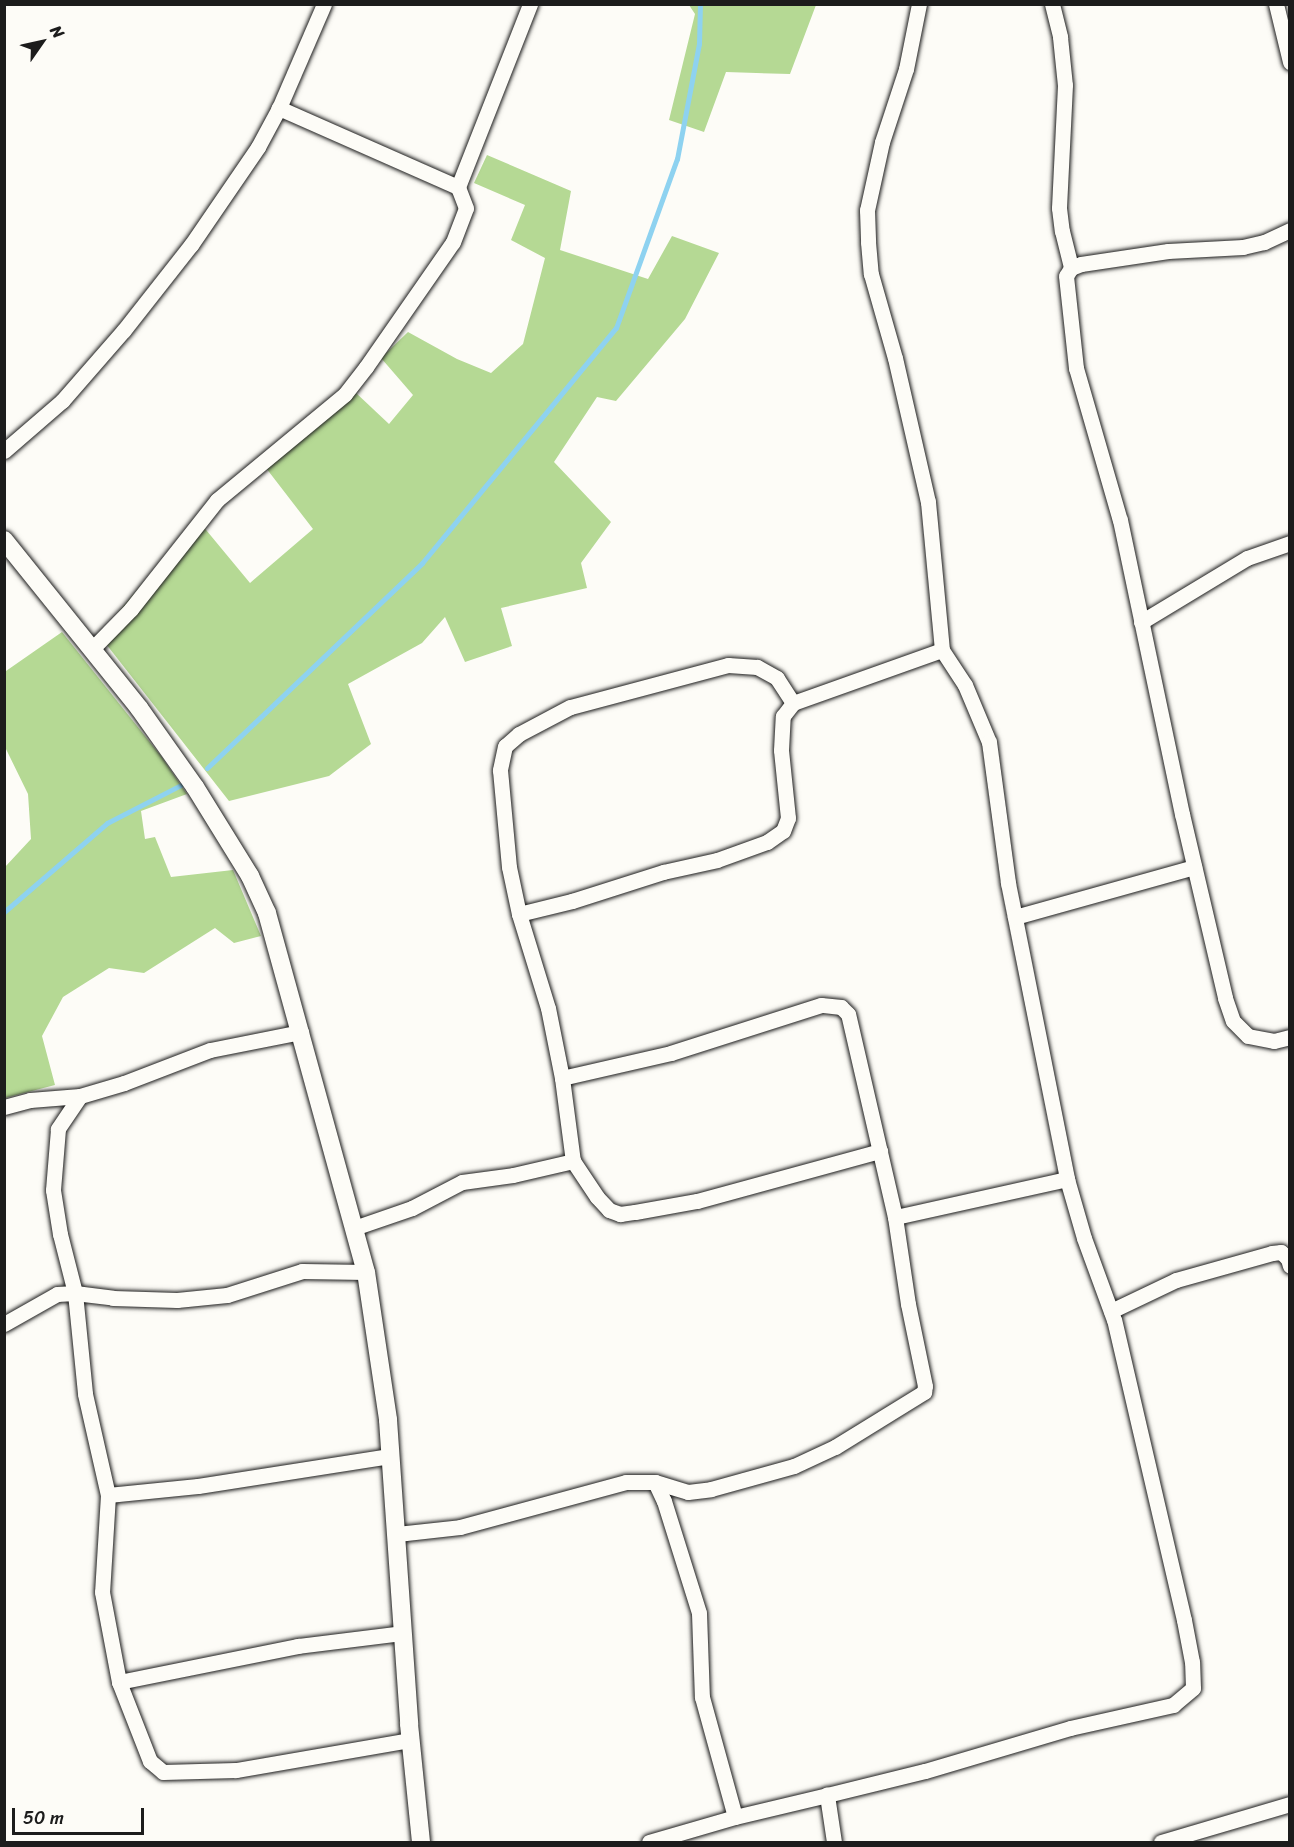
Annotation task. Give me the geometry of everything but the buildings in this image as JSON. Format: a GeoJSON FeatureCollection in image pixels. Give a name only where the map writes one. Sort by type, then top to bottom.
{"type":"FeatureCollection","features":[{"type":"Feature","properties":{"kind":"street"},"geometry":{"type":"LineString","coordinates":[[4,451],[62,400],[191,245],[258,147],[279,108],[324,4]]}},
{"type":"Feature","properties":{"kind":"street"},"geometry":{"type":"LineString","coordinates":[[92,649],[130,609],[217,500],[345,394],[453,242],[466,208],[458,187],[530,4]]}},
{"type":"Feature","properties":{"kind":"street"},"geometry":{"type":"LineString","coordinates":[[649,1842],[735,1817],[925,1771],[1070,1728],[1173,1705],[1193,1688],[1192,1662],[1184,1620],[1111,1311],[1084,1238],[1067,1179],[1015,917],[988,742],[965,686],[942,650],[928,502],[895,358],[871,274],[867,210],[882,142],[906,69],[919,4]]}},
{"type":"Feature","properties":{"kind":"street"},"geometry":{"type":"LineString","coordinates":[[1052,4],[1060,37],[1065,85],[1059,208],[1071,268]]}},
{"type":"Feature","properties":{"kind":"street"},"geometry":{"type":"LineString","coordinates":[[1276,4],[1290,62]]}},
{"type":"Feature","properties":{"kind":"street"},"geometry":{"type":"LineString","coordinates":[[279,108],[458,187]]}},
{"type":"Feature","properties":{"kind":"street"},"geometry":{"type":"LineString","coordinates":[[1290,231],[1264,242],[1243,247],[1168,251],[1081,264],[1071,268],[1066,276],[1076,368],[1120,520],[1194,867],[1225,998],[1233,1021],[1248,1036],[1274,1041],[1290,1037]]}},
{"type":"Feature","properties":{"kind":"street"},"geometry":{"type":"LineString","coordinates":[[4,540],[92,649],[195,787],[250,876],[267,913],[302,1032],[366,1272],[379,1354],[390,1456],[410,1740],[421,1842]]}},
{"type":"Feature","properties":{"kind":"street"},"geometry":{"type":"LineString","coordinates":[[1142,622],[1247,558],[1290,543]]}},
{"type":"Feature","properties":{"kind":"street"},"geometry":{"type":"LineString","coordinates":[[519,914],[572,902],[663,872],[717,860],[767,842],[783,831],[788,819],[781,750],[783,717],[794,703],[942,650]]}},
{"type":"Feature","properties":{"kind":"street"},"geometry":{"type":"LineString","coordinates":[[794,703],[777,678],[757,667],[728,665],[570,707],[519,734],[505,746],[500,770],[509,867],[519,914],[548,1008],[562,1078],[573,1161],[605,1206],[620,1214],[697,1201],[880,1151]]}},
{"type":"Feature","properties":{"kind":"street"},"geometry":{"type":"LineString","coordinates":[[1015,917],[1194,867]]}},
{"type":"Feature","properties":{"kind":"street"},"geometry":{"type":"LineString","coordinates":[[397,1534],[460,1527],[626,1482],[655,1482],[688,1492],[711,1489],[794,1466],[835,1447],[919,1397],[925,1386],[908,1304],[895,1217],[848,1014],[841,1007],[821,1005],[671,1053],[562,1078]]}},
{"type":"Feature","properties":{"kind":"street"},"geometry":{"type":"LineString","coordinates":[[4,1107],[30,1100],[80,1096],[124,1083],[210,1050],[302,1032]]}},
{"type":"Feature","properties":{"kind":"street"},"geometry":{"type":"LineString","coordinates":[[80,1096],[58,1130],[53,1190],[60,1234],[75,1293],[85,1394],[108,1495],[102,1592],[119,1682],[150,1761],[164,1772],[236,1770],[410,1740]]}},
{"type":"Feature","properties":{"kind":"street"},"geometry":{"type":"LineString","coordinates":[[354,1228],[412,1208],[462,1182],[513,1175],[573,1161]]}},
{"type":"Feature","properties":{"kind":"street"},"geometry":{"type":"LineString","coordinates":[[895,1217],[1067,1179]]}},
{"type":"Feature","properties":{"kind":"street"},"geometry":{"type":"LineString","coordinates":[[1111,1311],[1194,1274],[1272,1253],[1281,1252],[1288,1259],[1290,1266]]}},
{"type":"Feature","properties":{"kind":"street"},"geometry":{"type":"LineString","coordinates":[[4,1324],[57,1294],[75,1293],[113,1298],[177,1300],[226,1295],[302,1271],[366,1272]]}},
{"type":"Feature","properties":{"kind":"street"},"geometry":{"type":"LineString","coordinates":[[108,1495],[198,1486],[390,1456]]}},
{"type":"Feature","properties":{"kind":"street"},"geometry":{"type":"LineString","coordinates":[[655,1482],[664,1501],[699,1613],[702,1697],[735,1817]]}},
{"type":"Feature","properties":{"kind":"street"},"geometry":{"type":"LineString","coordinates":[[119,1682],[298,1646],[402,1633]]}},
{"type":"Feature","properties":{"kind":"street"},"geometry":{"type":"LineString","coordinates":[[827,1795],[834,1842]]}},
{"type":"Feature","properties":{"kind":"street"},"geometry":{"type":"LineString","coordinates":[[1161,1842],[1290,1804]]}},
{"type":"Feature","properties":{"kind":"green space"},"geometry":{"type":"Polygon","coordinates":[[[689,5],[816,5],[790,74],[726,72],[704,132],[669,120],[695,14],[689,5]]]}},
{"type":"Feature","properties":{"kind":"green space"},"geometry":{"type":"Polygon","coordinates":[[[487,155],[571,191],[560,250],[648,279],[672,236],[719,253],[685,319],[616,401],[597,397],[554,462],[611,522],[581,563],[587,588],[501,608],[512,646],[465,662],[445,617],[422,643],[348,684],[371,744],[329,776],[229,801],[99,635],[197,519],[250,583],[313,529],[266,468],[355,392],[389,424],[413,395],[381,358],[408,332],[457,359],[491,373],[523,344],[545,258],[511,240],[525,205],[474,183],[487,155]]]}},
{"type":"Feature","properties":{"kind":"green space"},"geometry":{"type":"Polygon","coordinates":[[[62,632],[161,756],[187,794],[141,811],[145,839],[155,837],[171,877],[233,870],[261,936],[234,943],[215,928],[144,973],[109,968],[63,997],[42,1036],[55,1085],[5,1098],[5,867],[31,839],[28,794],[5,747],[5,669],[6,671],[62,632]]]}},
{"type":"Feature","properties":{"kind":"waterway"},"geometry":{"type":"LineString","coordinates":[[207,768],[422,563],[616,328],[677,159],[699,44],[700,4]]}},
{"type":"Feature","properties":{"kind":"waterway"},"geometry":{"type":"LineString","coordinates":[[4,912],[107,823],[183,784]]}}]}
